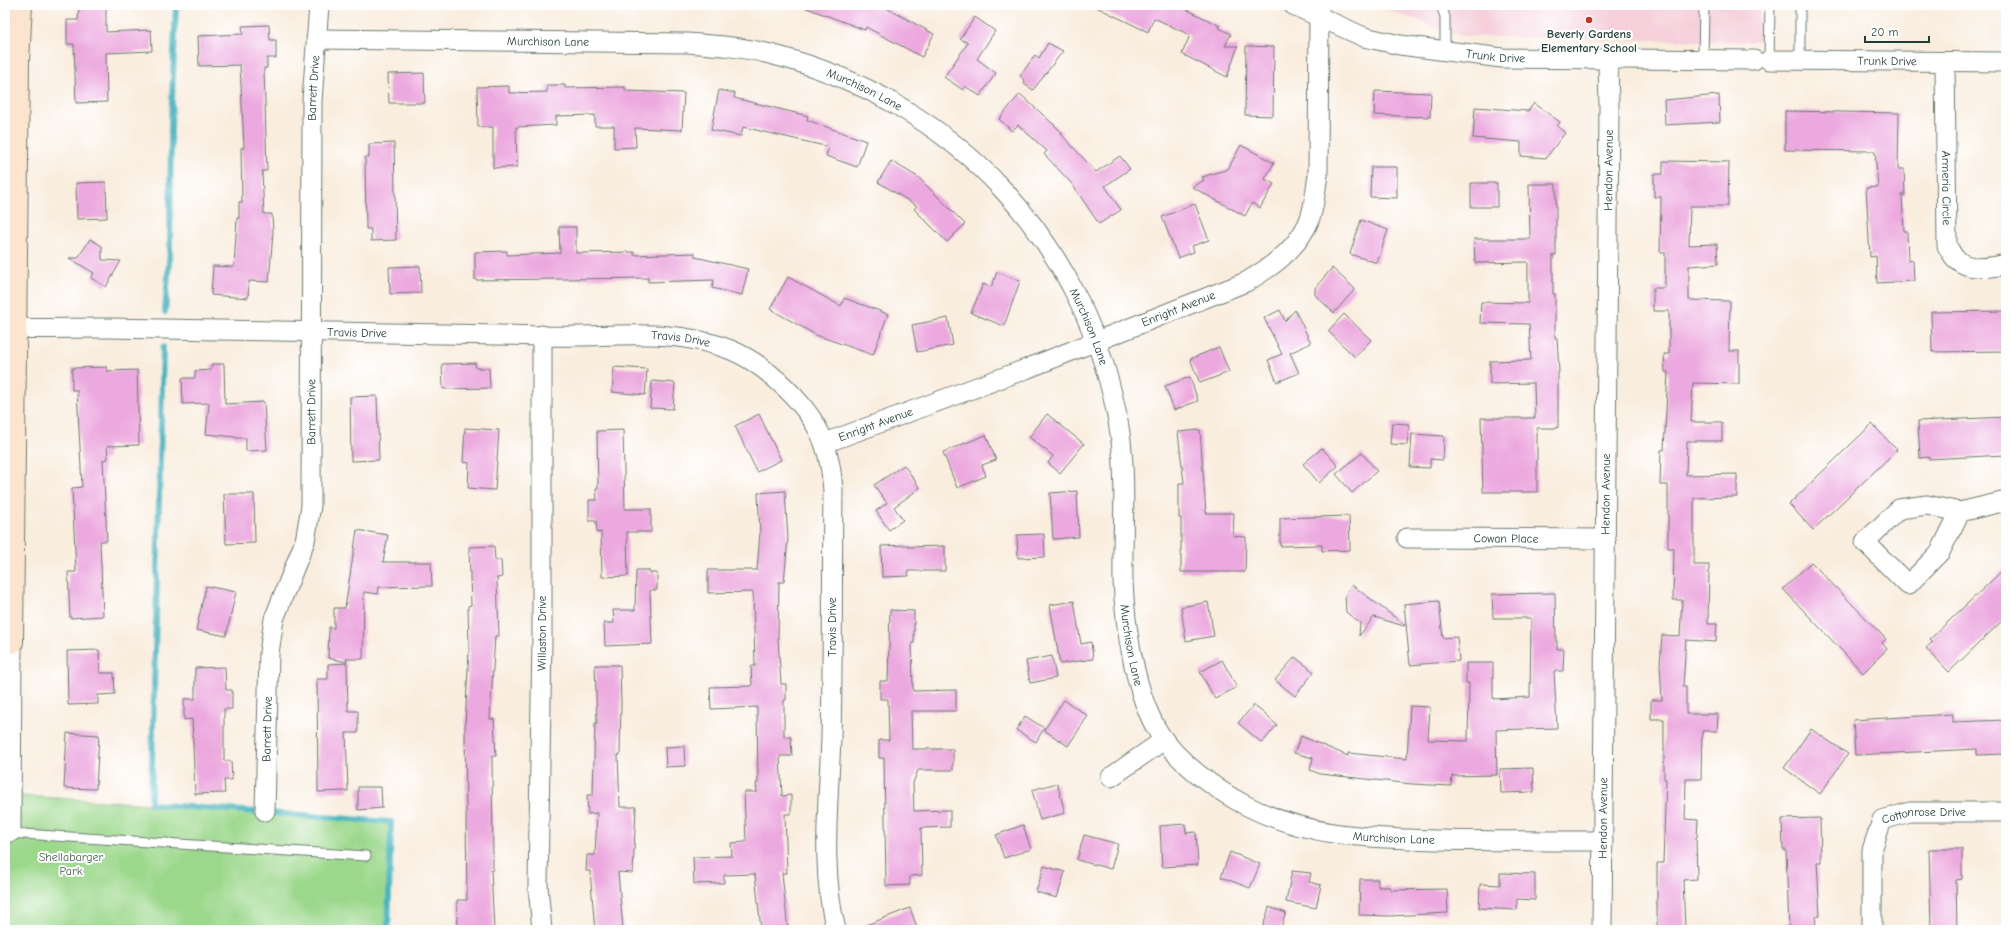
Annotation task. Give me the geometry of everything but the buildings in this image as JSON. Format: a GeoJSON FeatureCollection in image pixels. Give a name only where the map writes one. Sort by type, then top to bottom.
{"type":"FeatureCollection","features":[{"type":"Feature","properties":{"kind":"street"},"geometry":{"type":"LineString","coordinates":[[8,833],[10,329],[21,5]]}},
{"type":"Feature","properties":{"kind":"street","name":"Barrett Drive"},"geometry":{"type":"LineString","coordinates":[[265,811],[269,653],[274,619],[305,541],[311,506],[312,101],[319,5]]}},
{"type":"Feature","properties":{"kind":"street","name":"Trunk Drive"},"geometry":{"type":"LineString","coordinates":[[1293,5],[1319,11],[1364,37],[1400,45],[1502,58],[2006,62]]}},
{"type":"Feature","properties":{"kind":"street","name":"Enright Avenue"},"geometry":{"type":"LineString","coordinates":[[825,444],[1026,369],[1095,340],[1246,282],[1266,271],[1285,255],[1306,229],[1314,203],[1318,175],[1319,11]]}},
{"type":"Feature","properties":{"kind":"street","name":"Murchison Lane"},"geometry":{"type":"LineString","coordinates":[[316,39],[686,43],[727,46],[769,54],[810,66],[867,89],[917,116],[956,145],[991,176],[1020,209],[1050,249],[1071,284],[1095,340],[1112,390],[1120,436],[1125,500],[1123,582],[1127,624],[1135,665],[1147,708],[1164,740],[1176,754],[1216,787],[1244,805],[1274,818],[1309,830],[1358,838],[1602,840]]}},
{"type":"Feature","properties":{"kind":"street","name":"Hendon Avenue"},"geometry":{"type":"LineString","coordinates":[[1602,930],[1609,116],[1608,58]]}},
{"type":"Feature","properties":{"kind":"street","name":"Armeria Circle"},"geometry":{"type":"LineString","coordinates":[[1945,62],[1947,246],[1956,260],[1972,267],[1990,268],[2006,264]]}},
{"type":"Feature","properties":{"kind":"street","name":"Travis Drive"},"geometry":{"type":"LineString","coordinates":[[10,329],[100,328],[676,336],[705,341],[733,351],[753,361],[776,380],[797,401],[815,425],[825,444],[831,469],[833,491],[832,702],[827,876],[830,906],[836,930]]}},
{"type":"Feature","properties":{"kind":"street","name":"Willaston Drive"},"geometry":{"type":"LineString","coordinates":[[542,335],[542,638],[538,886],[542,930]]}},
{"type":"Feature","properties":{"kind":"street"},"geometry":{"type":"LineString","coordinates":[[1960,512],[1940,552],[1908,584],[1865,542],[1899,509],[1927,505],[1960,512],[2006,501]]}},
{"type":"Feature","properties":{"kind":"street","name":"Cowan Place"},"geometry":{"type":"LineString","coordinates":[[1407,538],[1606,539]]}},
{"type":"Feature","properties":{"kind":"street"},"geometry":{"type":"LineString","coordinates":[[1111,778],[1164,740]]}},
{"type":"Feature","properties":{"kind":"street","name":"Cottonrose Drive"},"geometry":{"type":"LineString","coordinates":[[1872,930],[1872,850],[1882,820],[1910,812],[2006,812]]}},
{"type":"Feature","properties":{"kind":"lane"},"geometry":{"type":"LineString","coordinates":[[1441,5],[1445,17],[1446,50]]}},
{"type":"Feature","properties":{"kind":"lane"},"geometry":{"type":"LineString","coordinates":[[1703,60],[1704,5]]}},
{"type":"Feature","properties":{"kind":"lane"},"geometry":{"type":"LineString","coordinates":[[1761,60],[1770,5]]}},
{"type":"Feature","properties":{"kind":"lane"},"geometry":{"type":"LineString","coordinates":[[1800,5],[1800,61]]}},
{"type":"Feature","properties":{"kind":"lane"},"geometry":{"type":"LineString","coordinates":[[8,833],[366,856]]}},
{"type":"Feature","properties":{"kind":"shaded area","name":"Beverly Gardens Elementary School"},"geometry":{"type":"Polygon","coordinates":[[[1375,5],[1760,5],[1760,42],[1460,36],[1375,5]]]}},
{"type":"Feature","properties":{"kind":"green space","name":"Shellabarger Park"},"geometry":{"type":"Polygon","coordinates":[[[5,795],[265,811],[391,822],[387,930],[5,930],[5,795]]]}},
{"type":"Feature","properties":{"kind":"waterway"},"geometry":{"type":"LineString","coordinates":[[165,312],[170,251],[171,125],[176,5]]}},
{"type":"Feature","properties":{"kind":"waterway"},"geometry":{"type":"LineString","coordinates":[[163,347],[151,804],[391,822],[388,930]]}},
{"type":"Feature","properties":{"kind":"place","name":"Beverly Gardens Elementary School"},"geometry":{"type":"Point","coordinates":[1589,20]}}]}
